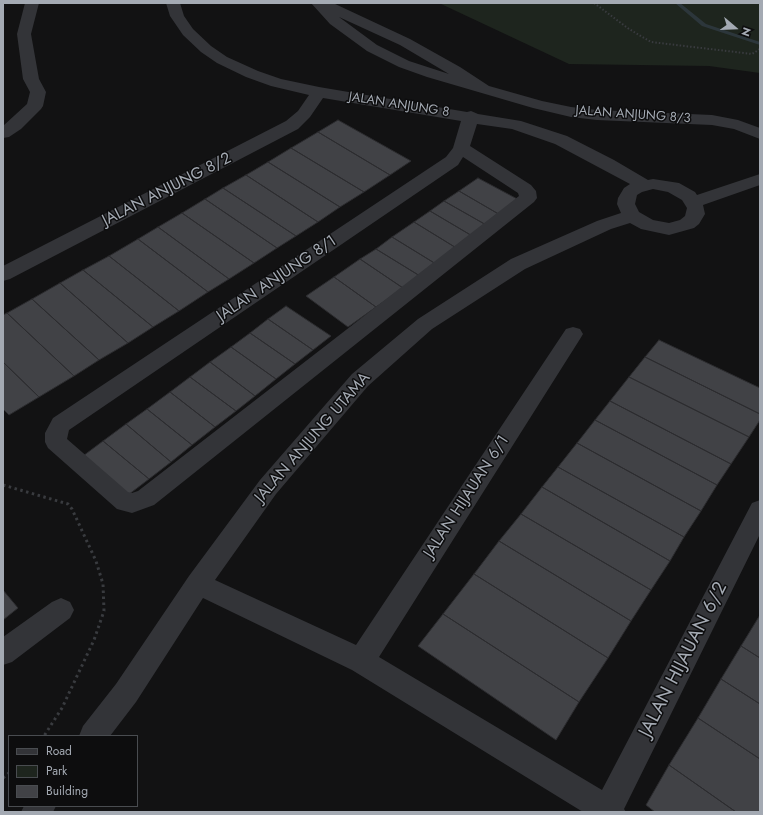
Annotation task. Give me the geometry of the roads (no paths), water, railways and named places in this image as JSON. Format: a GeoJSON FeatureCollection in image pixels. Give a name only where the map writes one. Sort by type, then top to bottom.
{"type":"FeatureCollection","features":[{"type":"Feature","properties":{"kind":"street"},"geometry":{"type":"LineString","coordinates":[[3,133],[15,125],[35,106],[38,92],[31,79],[24,34],[32,3]]}},
{"type":"Feature","properties":{"kind":"street","name":"JALAN ANJUNG 8"},"geometry":{"type":"LineString","coordinates":[[173,3],[177,16],[188,32],[206,49],[222,60],[252,74],[278,83],[319,92],[471,116],[515,125],[561,140],[608,164],[644,185]]}},
{"type":"Feature","properties":{"kind":"street","name":"JALAN ANJUNG 8/3"},"geometry":{"type":"LineString","coordinates":[[318,3],[335,21],[372,48],[411,67],[483,89],[571,112],[597,115],[712,120],[738,125],[760,134]]}},
{"type":"Feature","properties":{"kind":"street","name":"JALAN ANJUNG 8/3"},"geometry":{"type":"LineString","coordinates":[[322,3],[405,42],[454,70],[483,89]]}},
{"type":"Feature","properties":{"kind":"street","name":"JALAN ANJUNG 8/2"},"geometry":{"type":"LineString","coordinates":[[3,274],[292,125],[304,114],[319,92]]}},
{"type":"Feature","properties":{"kind":"street","name":"JALAN ANJUNG 8/1"},"geometry":{"type":"LineString","coordinates":[[461,148],[524,189],[529,194],[528,198],[146,498],[132,503],[125,502],[120,499],[56,442],[56,433],[61,424],[452,161],[461,148],[471,116]]}},
{"type":"Feature","properties":{"kind":"street"},"geometry":{"type":"LineString","coordinates":[[694,202],[760,179]]}},
{"type":"Feature","properties":{"kind":"street"},"geometry":{"type":"LineString","coordinates":[[653,184],[673,187],[685,194],[694,202],[696,214],[687,224],[678,227],[658,228],[648,225],[632,216],[626,204],[630,192],[644,185],[653,184]]}},
{"type":"Feature","properties":{"kind":"street","name":"JALAN ANJUNG UTAMA"},"geometry":{"type":"LineString","coordinates":[[94,735],[126,692],[198,584],[268,487],[360,380],[425,324],[518,264],[604,225],[632,216]]}},
{"type":"Feature","properties":{"kind":"street","name":"JALAN HIJAUAN 6/1"},"geometry":{"type":"LineString","coordinates":[[361,661],[573,334]]}},
{"type":"Feature","properties":{"kind":"street","name":"JALAN HIJAUAN 6/2"},"geometry":{"type":"LineString","coordinates":[[610,811],[760,510]]}},
{"type":"Feature","properties":{"kind":"street"},"geometry":{"type":"LineString","coordinates":[[198,584],[361,661],[610,811]]}},
{"type":"Feature","properties":{"kind":"street"},"geometry":{"type":"LineString","coordinates":[[3,653],[61,610]]}},
{"type":"Feature","properties":{"kind":"waterway"},"geometry":{"type":"LineString","coordinates":[[677,3],[704,25],[760,44]]}}]}
